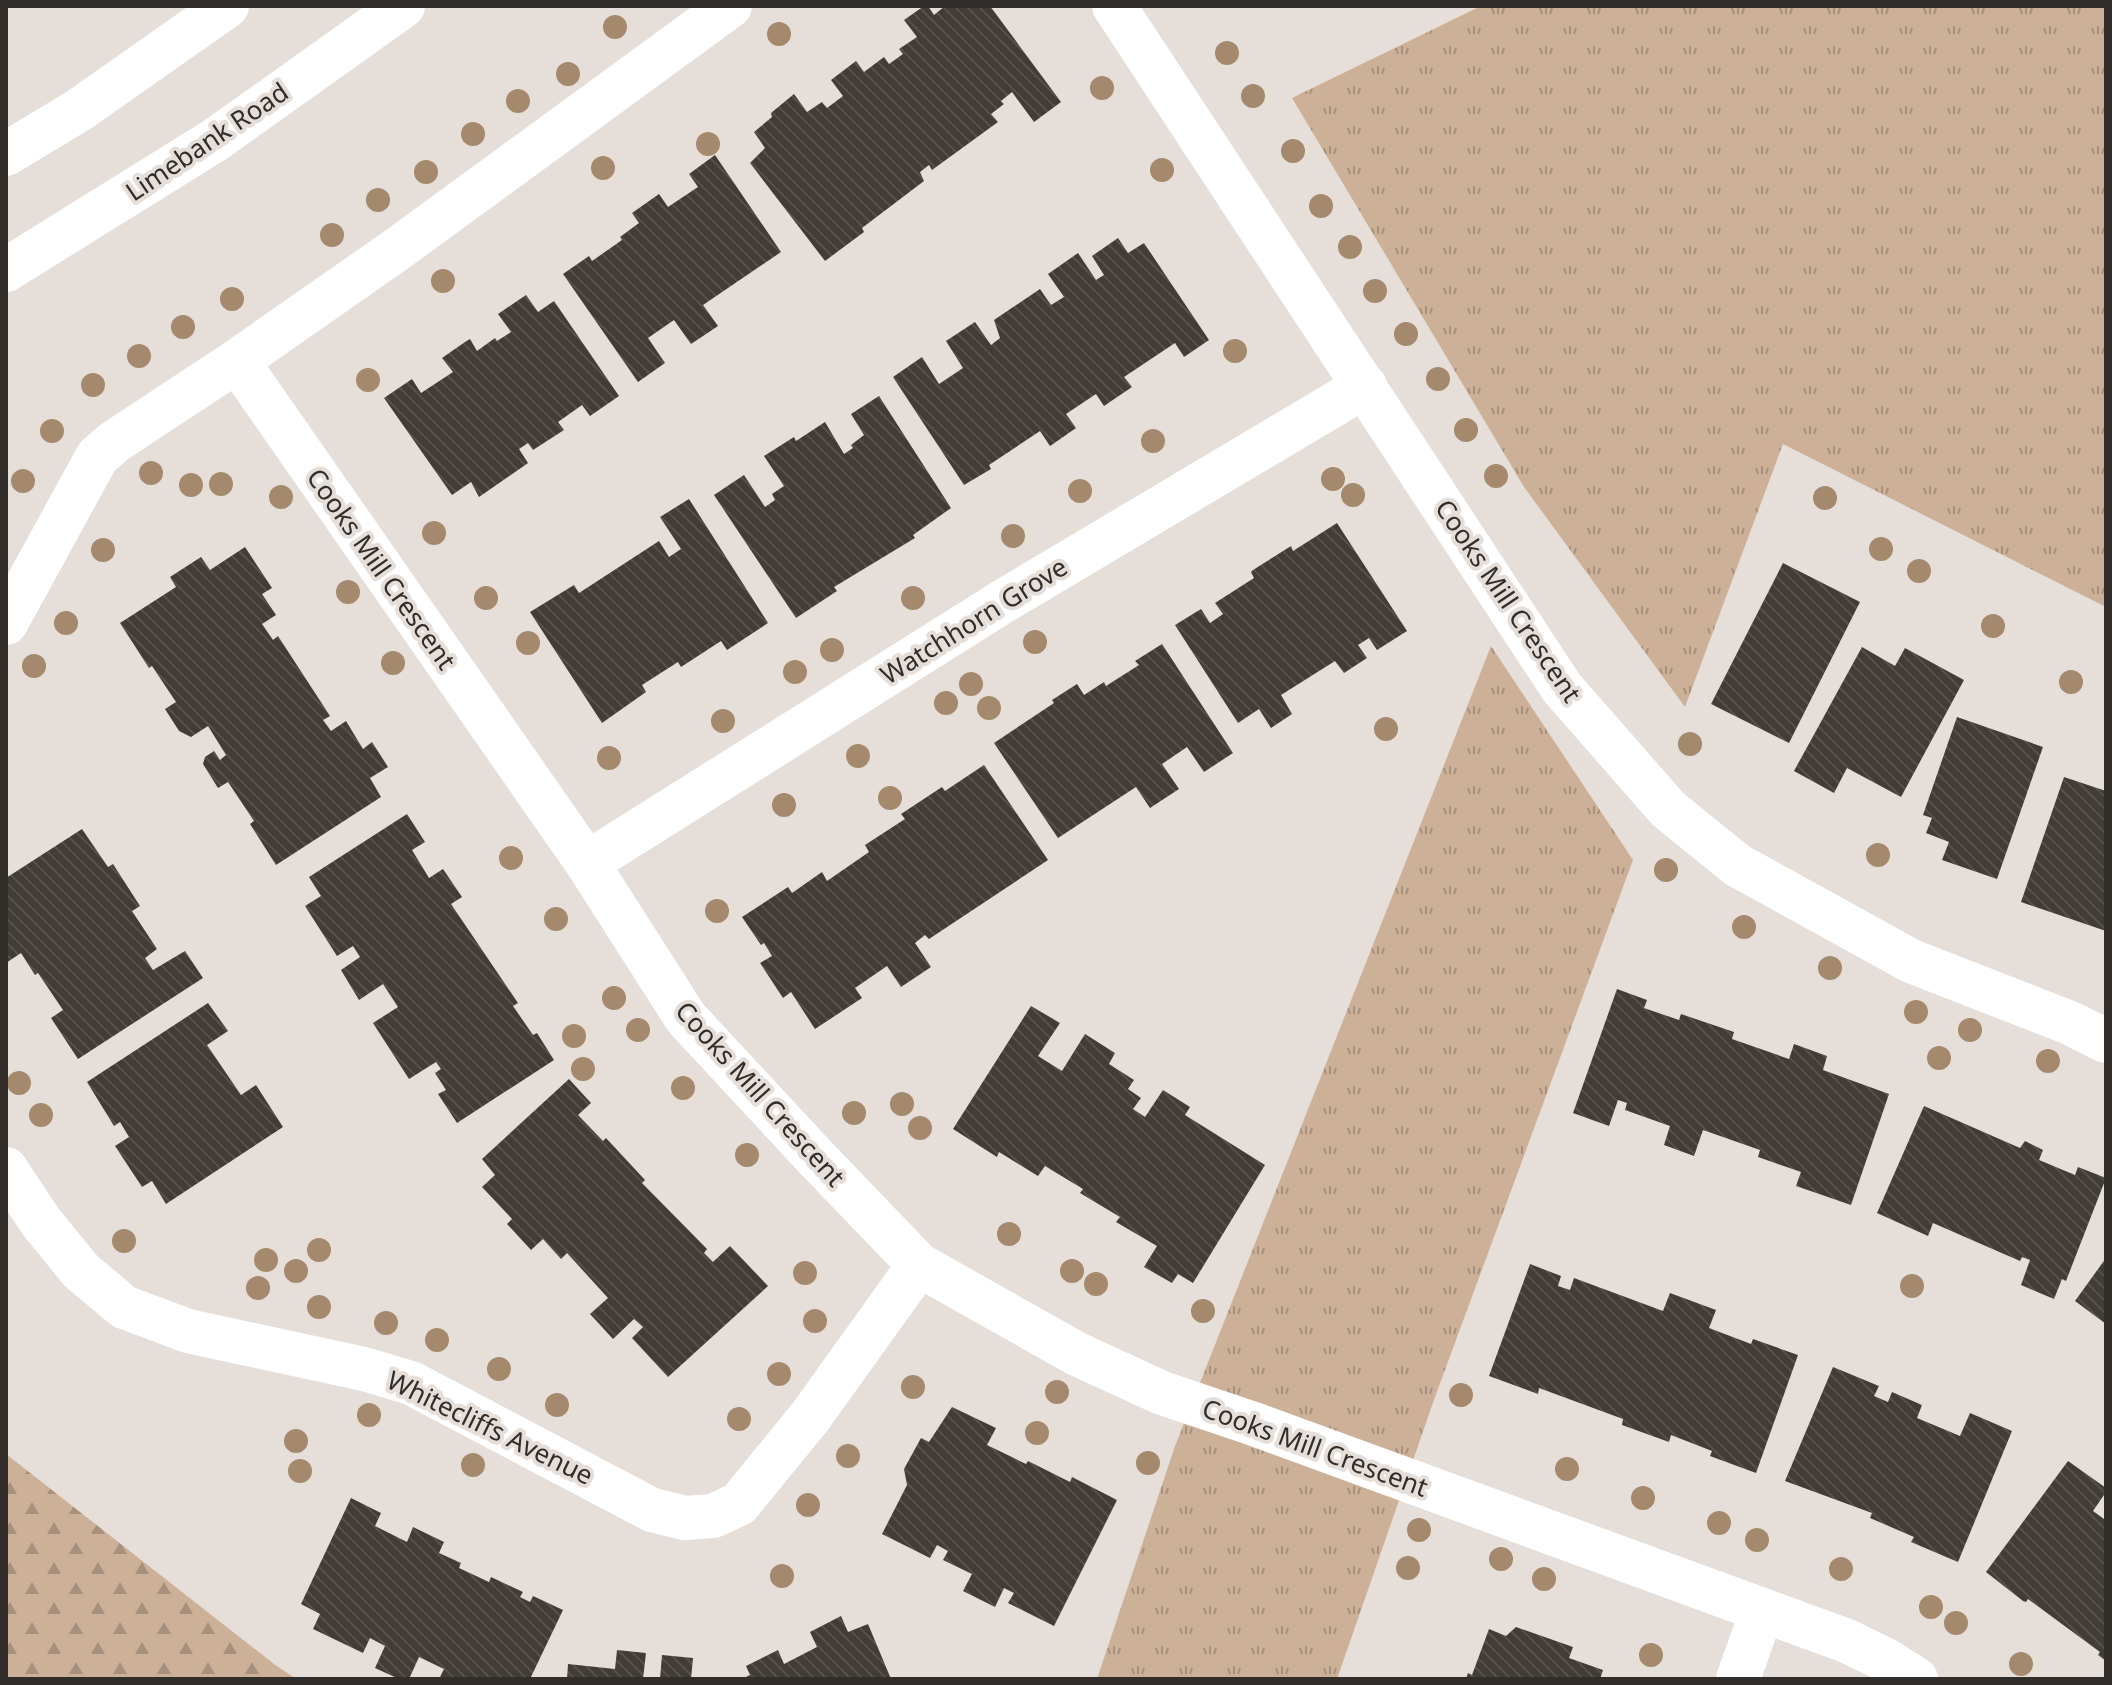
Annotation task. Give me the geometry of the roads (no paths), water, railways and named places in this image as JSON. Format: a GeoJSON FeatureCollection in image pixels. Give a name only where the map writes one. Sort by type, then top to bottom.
{"type":"FeatureCollection","features":[{"type":"Feature","properties":{"kind":"street"},"geometry":{"type":"LineString","coordinates":[[6,154],[79,110],[227,6]]}},
{"type":"Feature","properties":{"kind":"street","name":"Limebank Road"},"geometry":{"type":"LineString","coordinates":[[6,270],[215,140],[403,6]]}},
{"type":"Feature","properties":{"kind":"street"},"geometry":{"type":"LineString","coordinates":[[6,623],[97,457],[114,442],[396,250],[730,6]]}},
{"type":"Feature","properties":{"kind":"street","name":"Cooks Mill Crescent"},"geometry":{"type":"LineString","coordinates":[[1114,6],[1562,688],[1668,809],[1737,865],[1911,961],[2070,1023],[2106,1041]]}},
{"type":"Feature","properties":{"kind":"street","name":"Cooks Mill Crescent"},"geometry":{"type":"LineString","coordinates":[[237,361],[587,863],[686,1018],[919,1265],[1077,1354],[1162,1393],[1847,1641],[1916,1679]]}},
{"type":"Feature","properties":{"kind":"street","name":"Watchhorn Grove"},"geometry":{"type":"LineString","coordinates":[[587,863],[1002,602],[1365,386]]}},
{"type":"Feature","properties":{"kind":"street","name":"Whitecliffs Avenue"},"geometry":{"type":"LineString","coordinates":[[6,1169],[41,1222],[81,1271],[124,1307],[188,1331],[364,1369],[411,1383],[652,1510],[685,1518],[713,1516],[739,1504],[810,1417],[919,1265]]}},
{"type":"Feature","properties":{"kind":"street"},"geometry":{"type":"LineString","coordinates":[[1738,1679],[1762,1611]]}}]}
